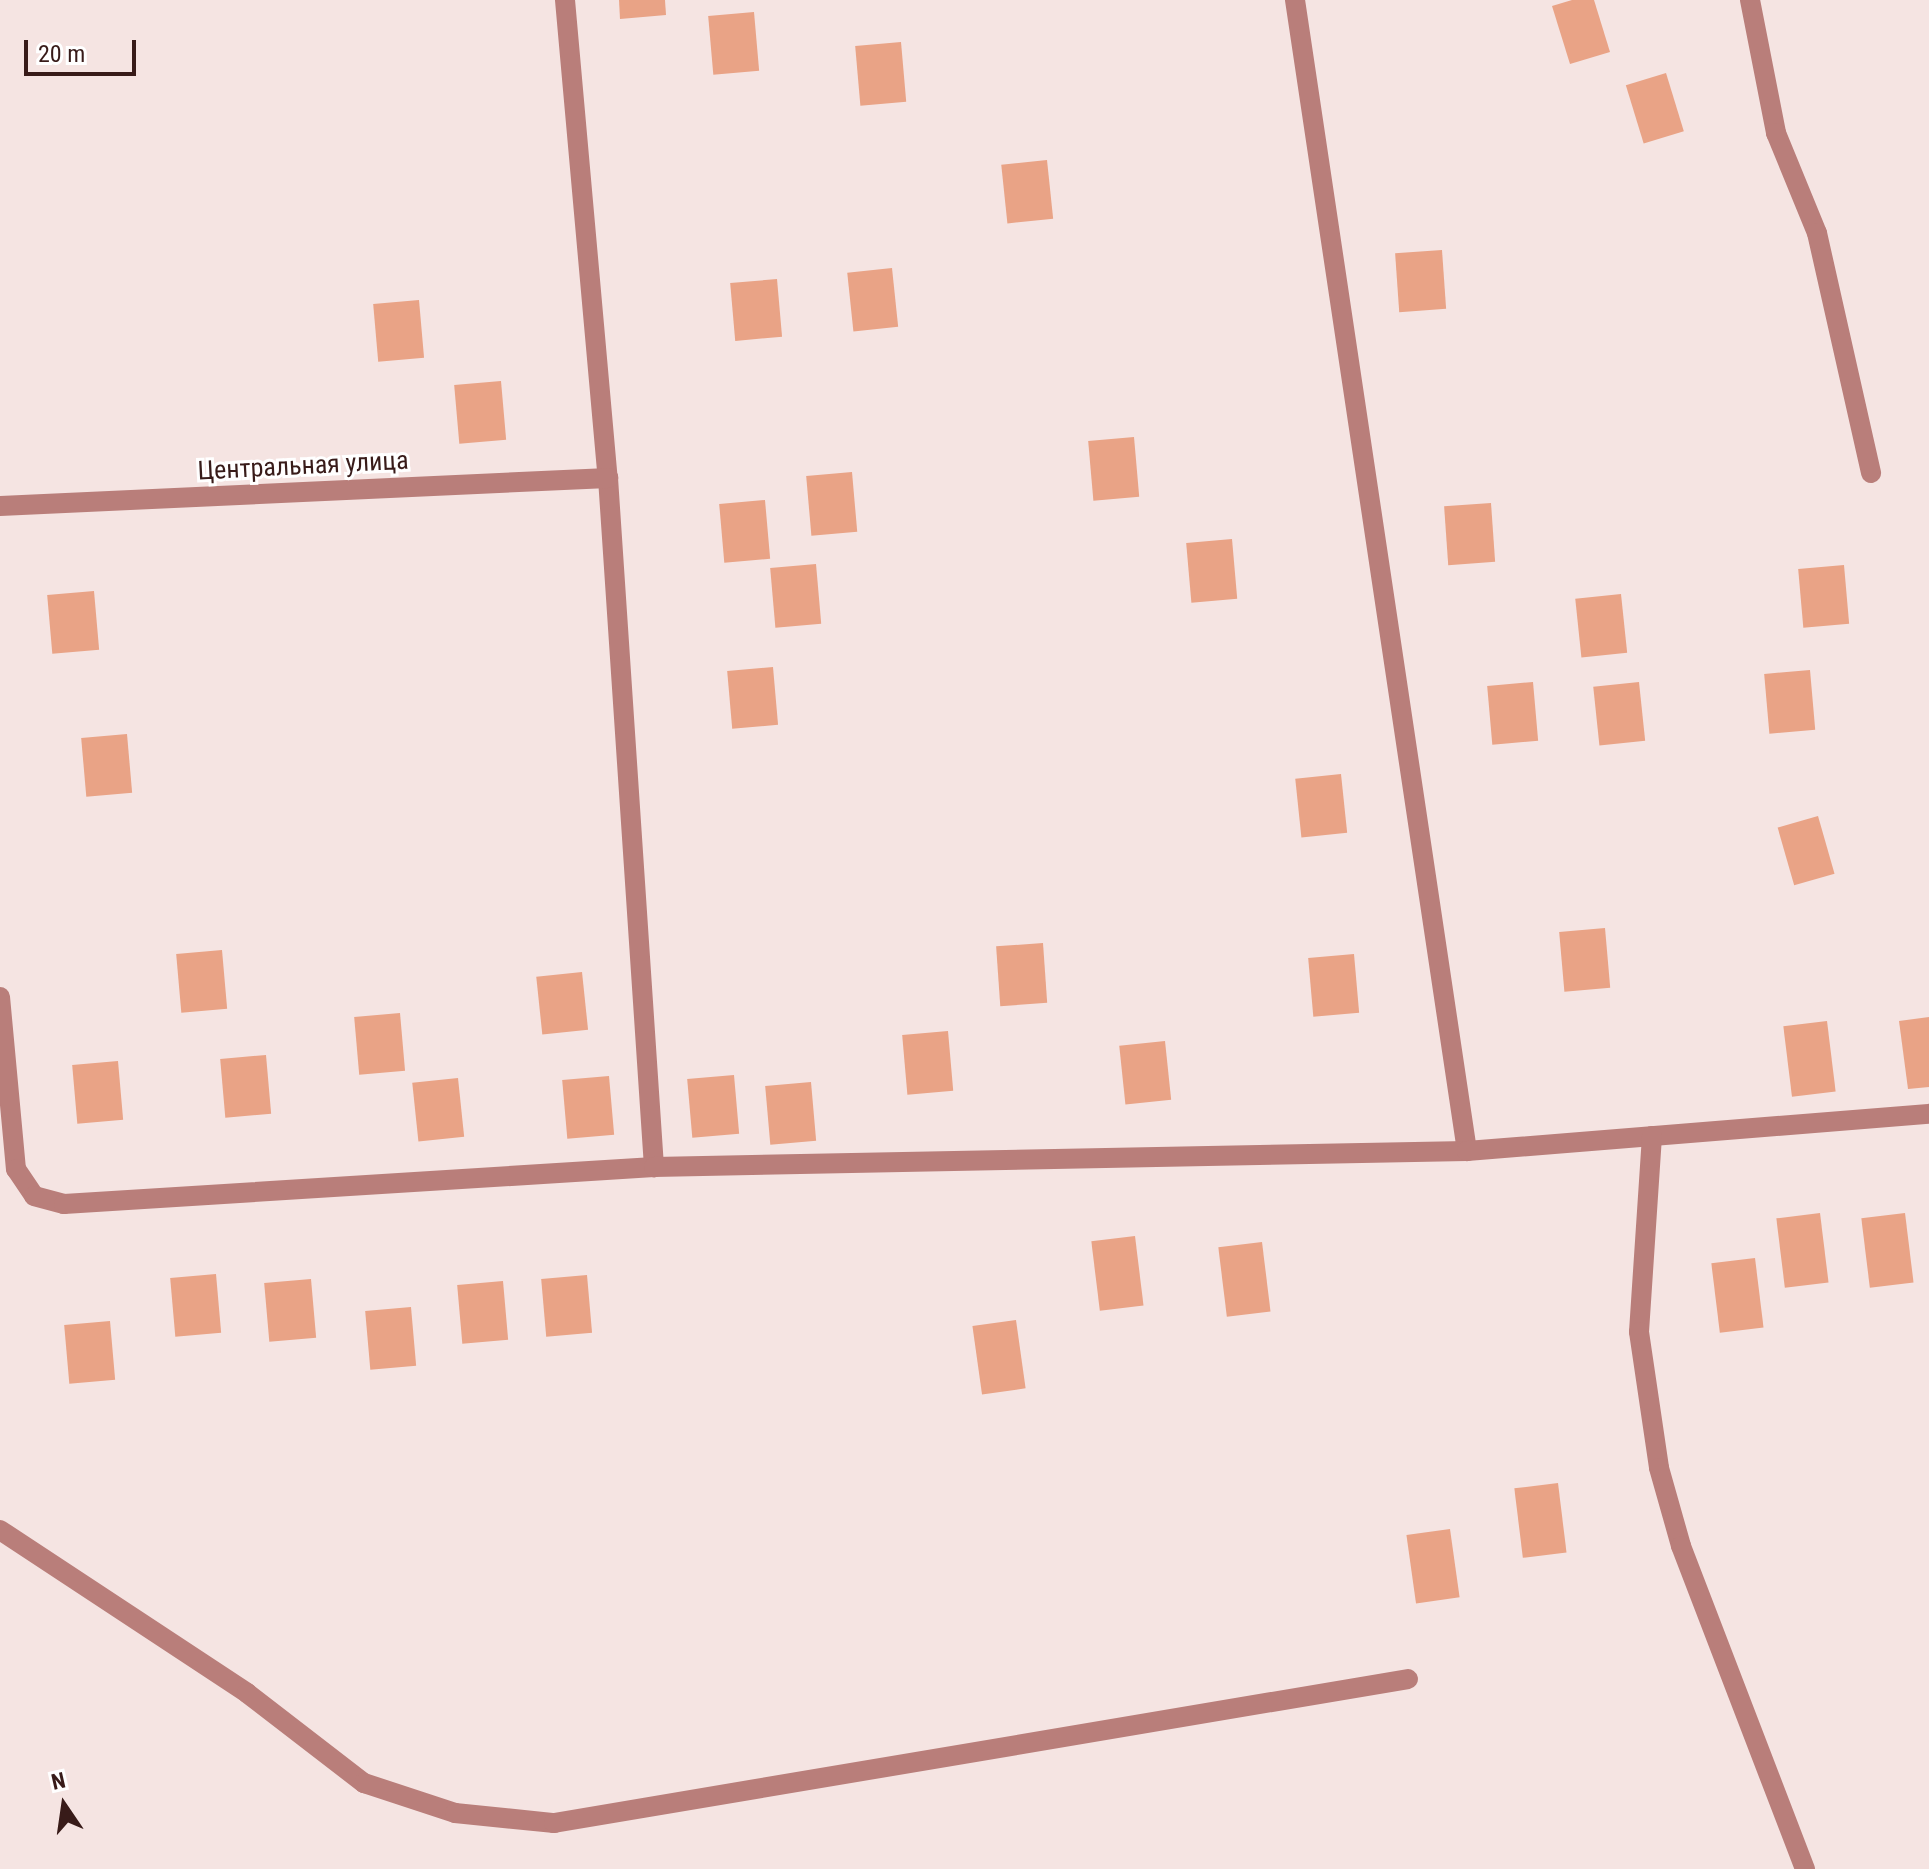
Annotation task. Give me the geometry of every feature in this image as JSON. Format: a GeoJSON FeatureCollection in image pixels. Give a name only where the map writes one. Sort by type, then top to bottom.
{"type":"FeatureCollection","features":[{"type":"Feature","properties":{"kind":"street"},"geometry":{"type":"LineString","coordinates":[[565,0],[608,478],[654,1167]]}},
{"type":"Feature","properties":{"kind":"street"},"geometry":{"type":"LineString","coordinates":[[1295,0],[1467,1151]]}},
{"type":"Feature","properties":{"kind":"street"},"geometry":{"type":"LineString","coordinates":[[1750,0],[1776,133],[1817,233],[1871,473]]}},
{"type":"Feature","properties":{"kind":"street","name":"Центральная улица"},"geometry":{"type":"LineString","coordinates":[[0,506],[608,478]]}},
{"type":"Feature","properties":{"kind":"street"},"geometry":{"type":"LineString","coordinates":[[0,997],[16,1169],[34,1196],[64,1204],[654,1167],[1467,1151],[1929,1114]]}},
{"type":"Feature","properties":{"kind":"street"},"geometry":{"type":"LineString","coordinates":[[1652,1136],[1639,1332],[1659,1468],[1681,1546],[1805,1869]]}},
{"type":"Feature","properties":{"kind":"street"},"geometry":{"type":"LineString","coordinates":[[0,1530],[247,1693],[364,1783],[455,1813],[554,1823],[1408,1679]]}},
{"type":"Feature","properties":{"kind":"building"},"geometry":{"type":"Polygon","coordinates":[[[619,0],[665,0],[666,15],[620,19],[619,0]]]}},
{"type":"Feature","properties":{"kind":"building"},"geometry":{"type":"Polygon","coordinates":[[[1572,0],[1594,0],[1610,52],[1570,64],[1552,6],[1572,0]]]}},
{"type":"Feature","properties":{"kind":"building"},"geometry":{"type":"Polygon","coordinates":[[[754,12],[759,71],[713,75],[708,16],[754,12]]]}},
{"type":"Feature","properties":{"kind":"building"},"geometry":{"type":"Polygon","coordinates":[[[901,42],[906,102],[860,106],[855,46],[901,42]]]}},
{"type":"Feature","properties":{"kind":"building"},"geometry":{"type":"Polygon","coordinates":[[[1666,73],[1684,131],[1644,144],[1626,85],[1666,73]]]}},
{"type":"Feature","properties":{"kind":"building"},"geometry":{"type":"Polygon","coordinates":[[[1047,160],[1053,219],[1007,223],[1001,165],[1047,160]]]}},
{"type":"Feature","properties":{"kind":"building"},"geometry":{"type":"Polygon","coordinates":[[[1442,250],[1446,309],[1399,312],[1395,253],[1442,250]]]}},
{"type":"Feature","properties":{"kind":"building"},"geometry":{"type":"Polygon","coordinates":[[[892,268],[898,327],[853,331],[847,273],[892,268]]]}},
{"type":"Feature","properties":{"kind":"building"},"geometry":{"type":"Polygon","coordinates":[[[777,279],[782,337],[735,341],[730,283],[777,279]]]}},
{"type":"Feature","properties":{"kind":"building"},"geometry":{"type":"Polygon","coordinates":[[[419,300],[424,358],[378,362],[373,304],[419,300]]]}},
{"type":"Feature","properties":{"kind":"building"},"geometry":{"type":"Polygon","coordinates":[[[501,381],[506,440],[459,444],[454,385],[501,381]]]}},
{"type":"Feature","properties":{"kind":"building"},"geometry":{"type":"Polygon","coordinates":[[[1134,437],[1139,497],[1093,501],[1088,441],[1134,437]]]}},
{"type":"Feature","properties":{"kind":"building"},"geometry":{"type":"Polygon","coordinates":[[[852,472],[857,532],[811,536],[806,476],[852,472]]]}},
{"type":"Feature","properties":{"kind":"building"},"geometry":{"type":"Polygon","coordinates":[[[765,500],[770,559],[724,563],[719,504],[765,500]]]}},
{"type":"Feature","properties":{"kind":"building"},"geometry":{"type":"Polygon","coordinates":[[[1491,503],[1495,562],[1448,565],[1444,506],[1491,503]]]}},
{"type":"Feature","properties":{"kind":"building"},"geometry":{"type":"Polygon","coordinates":[[[1232,539],[1237,599],[1191,603],[1186,543],[1232,539]]]}},
{"type":"Feature","properties":{"kind":"building"},"geometry":{"type":"Polygon","coordinates":[[[816,564],[821,624],[775,628],[770,568],[816,564]]]}},
{"type":"Feature","properties":{"kind":"building"},"geometry":{"type":"Polygon","coordinates":[[[1844,565],[1849,624],[1803,628],[1798,569],[1844,565]]]}},
{"type":"Feature","properties":{"kind":"building"},"geometry":{"type":"Polygon","coordinates":[[[94,591],[99,650],[52,654],[47,595],[94,591]]]}},
{"type":"Feature","properties":{"kind":"building"},"geometry":{"type":"Polygon","coordinates":[[[1621,594],[1627,653],[1581,657],[1575,599],[1621,594]]]}},
{"type":"Feature","properties":{"kind":"building"},"geometry":{"type":"Polygon","coordinates":[[[773,667],[778,725],[732,729],[727,671],[773,667]]]}},
{"type":"Feature","properties":{"kind":"building"},"geometry":{"type":"Polygon","coordinates":[[[1810,670],[1815,730],[1769,734],[1764,674],[1810,670]]]}},
{"type":"Feature","properties":{"kind":"building"},"geometry":{"type":"Polygon","coordinates":[[[1533,682],[1538,741],[1492,745],[1487,686],[1533,682]]]}},
{"type":"Feature","properties":{"kind":"building"},"geometry":{"type":"Polygon","coordinates":[[[1639,682],[1645,741],[1599,745],[1593,687],[1639,682]]]}},
{"type":"Feature","properties":{"kind":"building"},"geometry":{"type":"Polygon","coordinates":[[[127,734],[132,793],[86,797],[81,738],[127,734]]]}},
{"type":"Feature","properties":{"kind":"building"},"geometry":{"type":"Polygon","coordinates":[[[1341,774],[1347,833],[1301,837],[1295,779],[1341,774]]]}},
{"type":"Feature","properties":{"kind":"building"},"geometry":{"type":"Polygon","coordinates":[[[1818,816],[1835,874],[1794,885],[1778,828],[1818,816]]]}},
{"type":"Feature","properties":{"kind":"building"},"geometry":{"type":"Polygon","coordinates":[[[1605,928],[1610,988],[1564,992],[1559,932],[1605,928]]]}},
{"type":"Feature","properties":{"kind":"building"},"geometry":{"type":"Polygon","coordinates":[[[1043,943],[1047,1003],[1000,1006],[996,946],[1043,943]]]}},
{"type":"Feature","properties":{"kind":"building"},"geometry":{"type":"Polygon","coordinates":[[[222,950],[227,1009],[181,1013],[176,954],[222,950]]]}},
{"type":"Feature","properties":{"kind":"building"},"geometry":{"type":"Polygon","coordinates":[[[1354,954],[1359,1013],[1313,1017],[1308,958],[1354,954]]]}},
{"type":"Feature","properties":{"kind":"building"},"geometry":{"type":"Polygon","coordinates":[[[582,972],[588,1030],[542,1034],[536,977],[582,972]]]}},
{"type":"Feature","properties":{"kind":"building"},"geometry":{"type":"Polygon","coordinates":[[[400,1013],[405,1071],[359,1075],[354,1017],[400,1013]]]}},
{"type":"Feature","properties":{"kind":"building"},"geometry":{"type":"Polygon","coordinates":[[[1929,1017],[1929,1087],[1908,1089],[1899,1021],[1929,1017]]]}},
{"type":"Feature","properties":{"kind":"building"},"geometry":{"type":"Polygon","coordinates":[[[1827,1021],[1836,1091],[1792,1097],[1783,1026],[1827,1021]]]}},
{"type":"Feature","properties":{"kind":"building"},"geometry":{"type":"Polygon","coordinates":[[[948,1031],[953,1091],[907,1095],[902,1035],[948,1031]]]}},
{"type":"Feature","properties":{"kind":"building"},"geometry":{"type":"Polygon","coordinates":[[[1165,1041],[1171,1100],[1125,1104],[1119,1046],[1165,1041]]]}},
{"type":"Feature","properties":{"kind":"building"},"geometry":{"type":"Polygon","coordinates":[[[266,1055],[271,1114],[225,1118],[220,1059],[266,1055]]]}},
{"type":"Feature","properties":{"kind":"building"},"geometry":{"type":"Polygon","coordinates":[[[118,1061],[123,1120],[77,1124],[72,1065],[118,1061]]]}},
{"type":"Feature","properties":{"kind":"building"},"geometry":{"type":"Polygon","coordinates":[[[734,1075],[739,1134],[692,1138],[687,1079],[734,1075]]]}},
{"type":"Feature","properties":{"kind":"building"},"geometry":{"type":"Polygon","coordinates":[[[609,1076],[614,1135],[567,1139],[562,1080],[609,1076]]]}},
{"type":"Feature","properties":{"kind":"building"},"geometry":{"type":"Polygon","coordinates":[[[458,1078],[464,1137],[418,1141],[412,1083],[458,1078]]]}},
{"type":"Feature","properties":{"kind":"building"},"geometry":{"type":"Polygon","coordinates":[[[811,1082],[816,1141],[770,1145],[765,1086],[811,1082]]]}},
{"type":"Feature","properties":{"kind":"building"},"geometry":{"type":"Polygon","coordinates":[[[1820,1213],[1829,1282],[1785,1288],[1776,1218],[1820,1213]]]}},
{"type":"Feature","properties":{"kind":"building"},"geometry":{"type":"Polygon","coordinates":[[[1905,1213],[1914,1282],[1870,1288],[1861,1218],[1905,1213]]]}},
{"type":"Feature","properties":{"kind":"building"},"geometry":{"type":"Polygon","coordinates":[[[1135,1236],[1144,1305],[1100,1311],[1091,1241],[1135,1236]]]}},
{"type":"Feature","properties":{"kind":"building"},"geometry":{"type":"Polygon","coordinates":[[[1262,1242],[1271,1311],[1227,1317],[1218,1247],[1262,1242]]]}},
{"type":"Feature","properties":{"kind":"building"},"geometry":{"type":"Polygon","coordinates":[[[1755,1258],[1764,1327],[1720,1333],[1711,1263],[1755,1258]]]}},
{"type":"Feature","properties":{"kind":"building"},"geometry":{"type":"Polygon","coordinates":[[[216,1274],[221,1333],[175,1337],[170,1278],[216,1274]]]}},
{"type":"Feature","properties":{"kind":"building"},"geometry":{"type":"Polygon","coordinates":[[[587,1275],[592,1333],[546,1337],[541,1279],[587,1275]]]}},
{"type":"Feature","properties":{"kind":"building"},"geometry":{"type":"Polygon","coordinates":[[[311,1279],[316,1338],[269,1342],[264,1283],[311,1279]]]}},
{"type":"Feature","properties":{"kind":"building"},"geometry":{"type":"Polygon","coordinates":[[[503,1281],[508,1340],[462,1344],[457,1285],[503,1281]]]}},
{"type":"Feature","properties":{"kind":"building"},"geometry":{"type":"Polygon","coordinates":[[[411,1307],[416,1366],[370,1370],[365,1311],[411,1307]]]}},
{"type":"Feature","properties":{"kind":"building"},"geometry":{"type":"Polygon","coordinates":[[[1016,1320],[1026,1388],[982,1394],[972,1326],[1016,1320]]]}},
{"type":"Feature","properties":{"kind":"building"},"geometry":{"type":"Polygon","coordinates":[[[110,1321],[115,1380],[69,1384],[64,1325],[110,1321]]]}},
{"type":"Feature","properties":{"kind":"building"},"geometry":{"type":"Polygon","coordinates":[[[1558,1483],[1567,1552],[1523,1558],[1514,1488],[1558,1483]]]}},
{"type":"Feature","properties":{"kind":"building"},"geometry":{"type":"Polygon","coordinates":[[[1450,1529],[1460,1597],[1416,1603],[1406,1535],[1450,1529]]]}}]}
